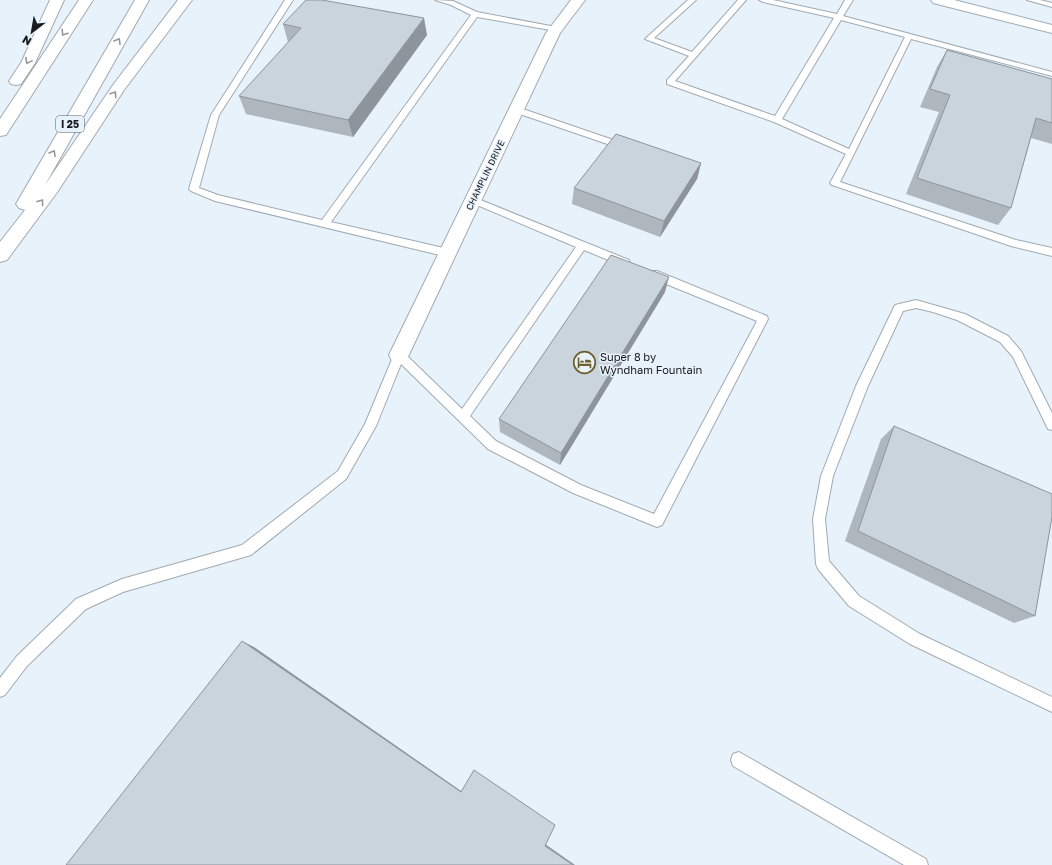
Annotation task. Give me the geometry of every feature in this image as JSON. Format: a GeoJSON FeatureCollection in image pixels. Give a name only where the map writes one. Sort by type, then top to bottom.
{"type":"FeatureCollection","features":[{"type":"Feature","properties":{"kind":"main road"},"geometry":{"type":"LineString","coordinates":[[8,94],[28,63],[57,0]]}},
{"type":"Feature","properties":{"kind":"main road"},"geometry":{"type":"LineString","coordinates":[[0,131],[86,0]]}},
{"type":"Feature","properties":{"kind":"main road","name":"I 25"},"geometry":{"type":"LineString","coordinates":[[0,248],[142,0]]}},
{"type":"Feature","properties":{"kind":"main road"},"geometry":{"type":"LineString","coordinates":[[0,255],[52,188],[118,88],[185,0]]}},
{"type":"Feature","properties":{"kind":"main road","name":"CHAMPLIN DRIVE"},"geometry":{"type":"LineString","coordinates":[[399,355],[556,29],[578,0]]}},
{"type":"Feature","properties":{"kind":"main road"},"geometry":{"type":"LineString","coordinates":[[938,0],[1052,29]]}},
{"type":"Feature","properties":{"kind":"lane"},"geometry":{"type":"LineString","coordinates":[[289,0],[215,114],[194,189],[215,198],[448,253]]}},
{"type":"Feature","properties":{"kind":"lane"},"geometry":{"type":"LineString","coordinates":[[440,0],[453,3],[475,14],[556,29]]}},
{"type":"Feature","properties":{"kind":"lane"},"geometry":{"type":"LineString","coordinates":[[692,0],[649,39],[694,55]]}},
{"type":"Feature","properties":{"kind":"lane"},"geometry":{"type":"LineString","coordinates":[[742,0],[670,82],[777,120],[851,153]]}},
{"type":"Feature","properties":{"kind":"lane"},"geometry":{"type":"LineString","coordinates":[[763,0],[839,17],[1052,74]]}},
{"type":"Feature","properties":{"kind":"lane"},"geometry":{"type":"LineString","coordinates":[[777,120],[849,0]]}},
{"type":"Feature","properties":{"kind":"lane"},"geometry":{"type":"LineString","coordinates":[[1031,0],[1052,5]]}},
{"type":"Feature","properties":{"kind":"lane"},"geometry":{"type":"LineString","coordinates":[[324,224],[475,14]]}},
{"type":"Feature","properties":{"kind":"lane"},"geometry":{"type":"LineString","coordinates":[[909,36],[835,183],[1015,243],[1052,252]]}},
{"type":"Feature","properties":{"kind":"lane"},"geometry":{"type":"LineString","coordinates":[[517,110],[634,150]]}},
{"type":"Feature","properties":{"kind":"lane"},"geometry":{"type":"LineString","coordinates":[[0,690],[22,661],[81,604],[122,586],[246,550],[342,475],[370,426],[399,355],[492,445],[577,489],[657,521],[763,319],[473,200]]}},
{"type":"Feature","properties":{"kind":"lane"},"geometry":{"type":"LineString","coordinates":[[463,417],[582,246]]}},
{"type":"Feature","properties":{"kind":"lane"},"geometry":{"type":"LineString","coordinates":[[1052,425],[1017,354],[1004,339],[961,317],[934,308],[916,304],[899,308],[862,386],[827,476],[819,519],[823,564],[854,601],[915,638],[1052,705]]}},
{"type":"Feature","properties":{"kind":"lane"},"geometry":{"type":"LineString","coordinates":[[739,760],[920,865]]}},
{"type":"Feature","properties":{"kind":"building"},"geometry":{"type":"Polygon","coordinates":[[[306,0],[322,0],[424,18],[348,120],[239,96],[301,28],[283,24],[306,0]]]}},
{"type":"Feature","properties":{"kind":"building"},"geometry":{"type":"Polygon","coordinates":[[[947,50],[1052,79],[1052,123],[1036,118],[1011,208],[917,178],[950,95],[930,89],[947,50]]]}},
{"type":"Feature","properties":{"kind":"building"},"geometry":{"type":"Polygon","coordinates":[[[616,134],[701,163],[664,221],[574,188],[616,134]]]}},
{"type":"Feature","properties":{"kind":"building","name":"Super 8 by Wyndham Fountain"},"geometry":{"type":"Polygon","coordinates":[[[611,255],[669,277],[561,453],[499,419],[611,255]]]}},
{"type":"Feature","properties":{"kind":"building"},"geometry":{"type":"Polygon","coordinates":[[[894,426],[1052,494],[1052,517],[1035,616],[858,531],[894,426]]]}},
{"type":"Feature","properties":{"kind":"building"},"geometry":{"type":"Polygon","coordinates":[[[242,641],[461,792],[474,770],[555,825],[545,846],[573,865],[66,865],[242,641]]]}},
{"type":"Feature","properties":{"kind":"place","name":"Super 8 by Wyndham Fountain"},"geometry":{"type":"Point","coordinates":[585,362]}}]}
